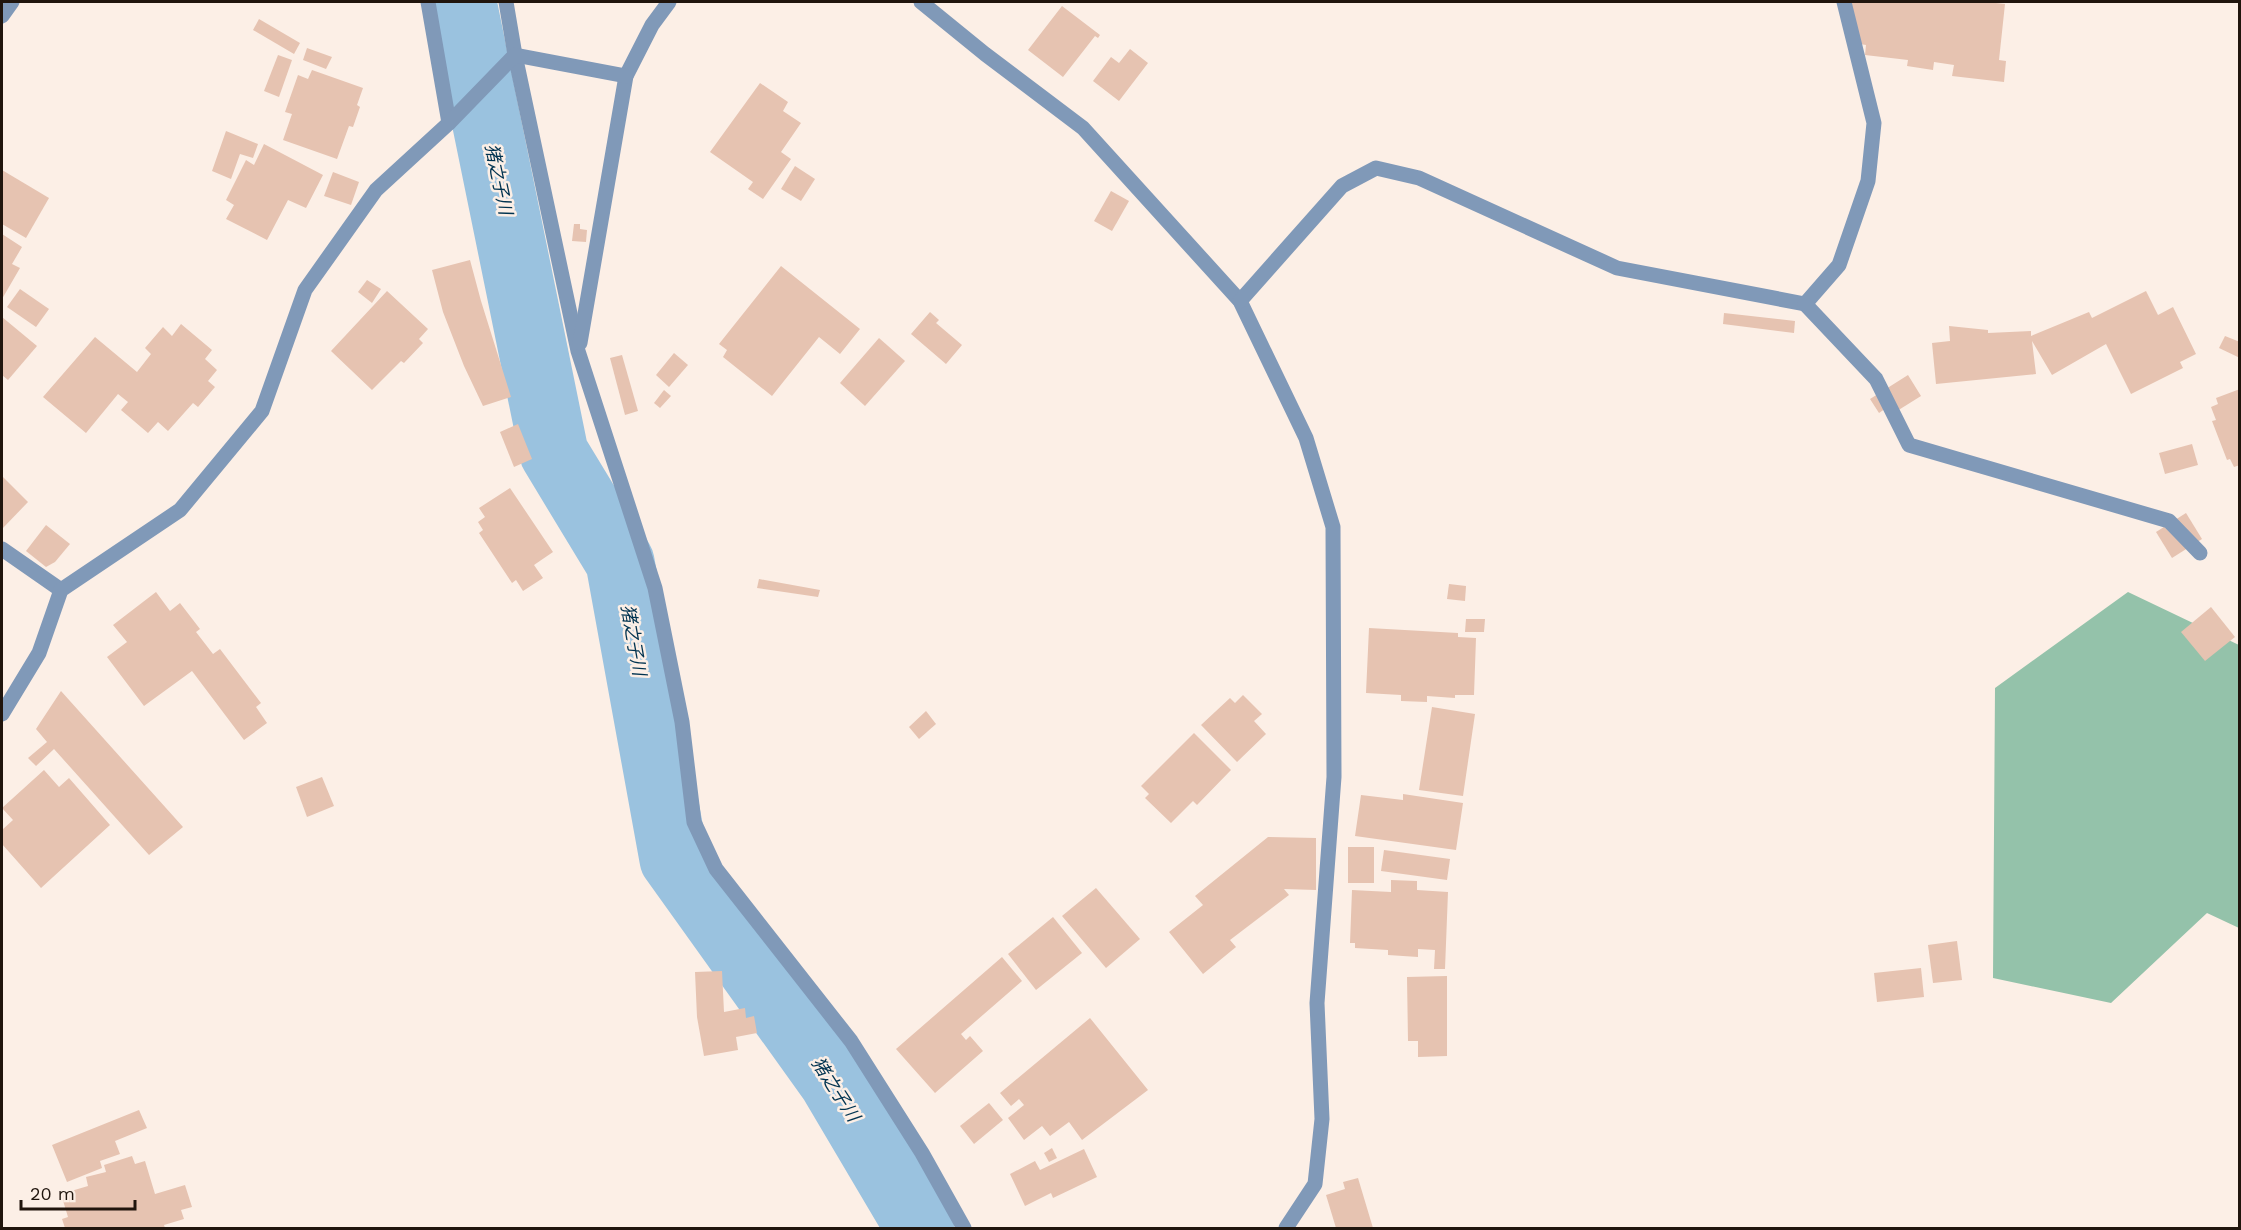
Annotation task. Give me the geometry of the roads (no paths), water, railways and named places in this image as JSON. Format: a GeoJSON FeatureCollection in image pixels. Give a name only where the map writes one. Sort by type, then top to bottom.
{"type":"FeatureCollection","features":[{"type":"Feature","properties":{"kind":"street"},"geometry":{"type":"LineString","coordinates":[[2,16],[12,2]]}},
{"type":"Feature","properties":{"kind":"street"},"geometry":{"type":"LineString","coordinates":[[428,2],[449,123]]}},
{"type":"Feature","properties":{"kind":"street"},"geometry":{"type":"LineString","coordinates":[[506,2],[578,351],[655,588],[682,723],[694,822],[716,869],[851,1041],[922,1153],[964,1228]]}},
{"type":"Feature","properties":{"kind":"street"},"geometry":{"type":"LineString","coordinates":[[578,351],[626,76],[652,25],[669,2]]}},
{"type":"Feature","properties":{"kind":"street"},"geometry":{"type":"LineString","coordinates":[[921,2],[1083,128],[1240,301],[1306,438],[1333,527],[1334,777],[1317,1003],[1322,1119],[1315,1184],[1286,1228]]}},
{"type":"Feature","properties":{"kind":"street"},"geometry":{"type":"LineString","coordinates":[[1805,304],[1839,265],[1868,181],[1874,123],[1844,2]]}},
{"type":"Feature","properties":{"kind":"street"},"geometry":{"type":"LineString","coordinates":[[2,714],[39,652],[61,590],[180,510],[262,411],[305,290],[376,190],[449,123],[515,54]]}},
{"type":"Feature","properties":{"kind":"street"},"geometry":{"type":"LineString","coordinates":[[515,54],[626,76]]}},
{"type":"Feature","properties":{"kind":"street"},"geometry":{"type":"LineString","coordinates":[[1240,301],[1342,186],[1376,168],[1419,178],[1617,268],[1805,304],[1876,379],[1909,445],[2169,521],[2200,553]]}},
{"type":"Feature","properties":{"kind":"street"},"geometry":{"type":"LineString","coordinates":[[2,549],[61,590]]}},
{"type":"Feature","properties":{"kind":"waterway","name":"猪之子川"},"geometry":{"type":"LineString","coordinates":[[462,2],[554,453],[620,562],[674,859],[833,1081],[920,1228]]}}]}
